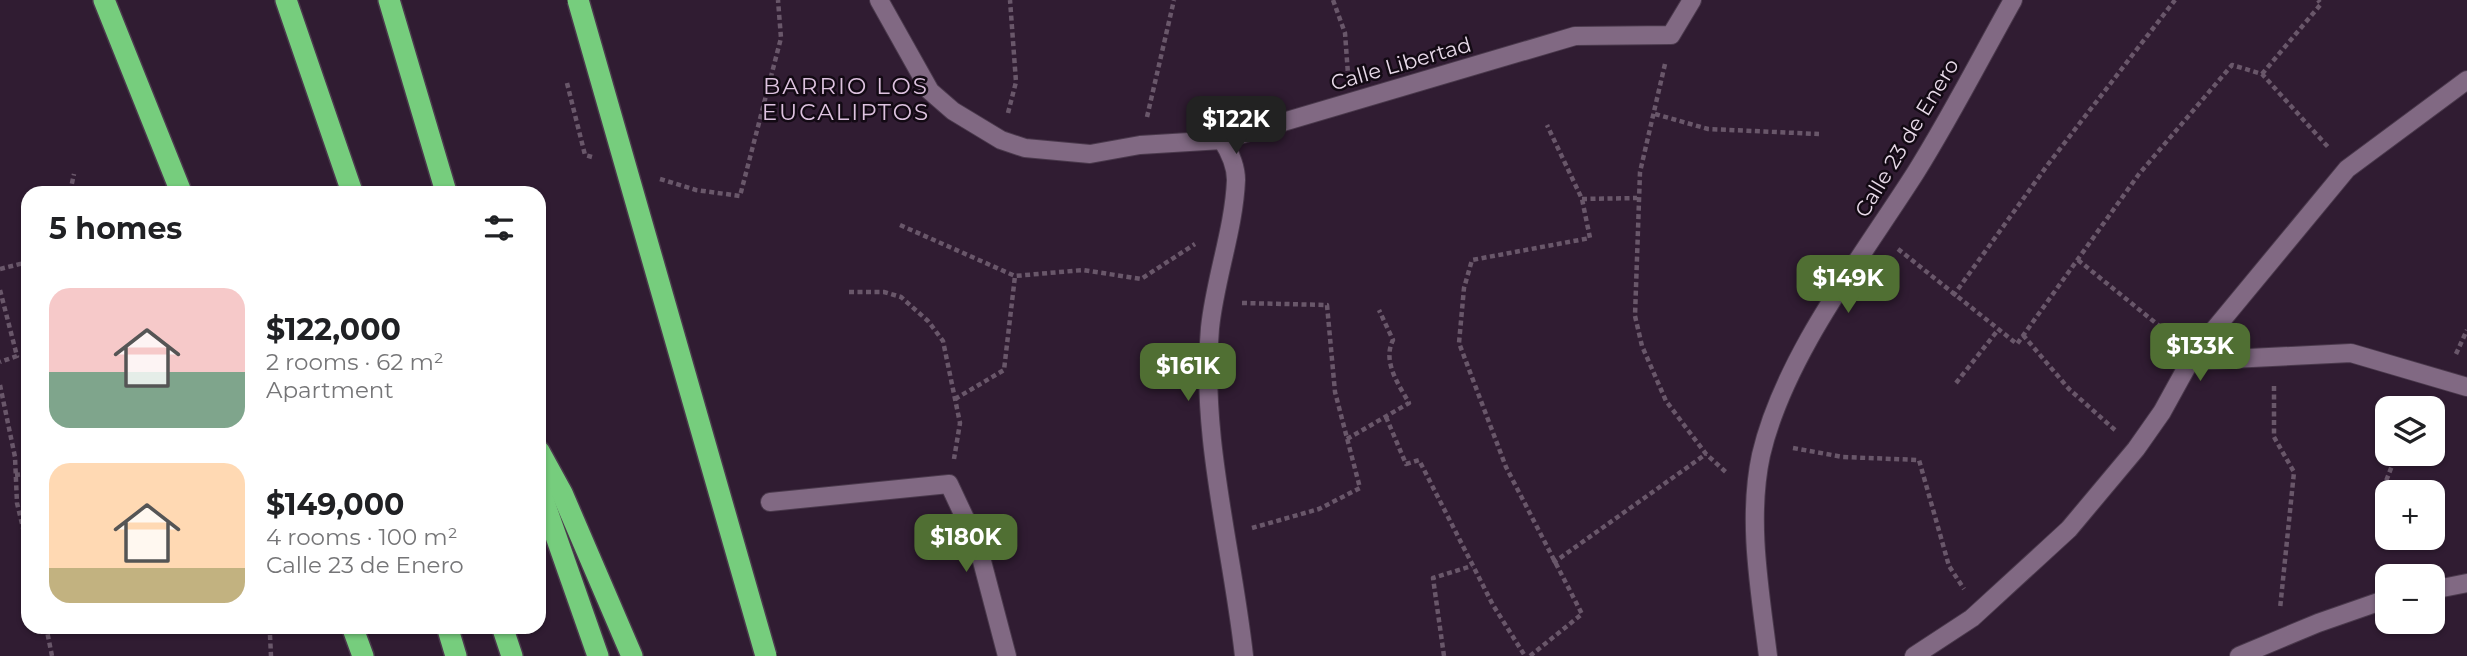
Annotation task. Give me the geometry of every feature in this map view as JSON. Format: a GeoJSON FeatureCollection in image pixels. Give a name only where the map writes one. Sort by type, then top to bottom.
{"type":"FeatureCollection","features":[{"type":"Feature","properties":{"kind":"highway"},"geometry":{"type":"LineString","coordinates":[[104,0],[179,186]]}},
{"type":"Feature","properties":{"kind":"highway"},"geometry":{"type":"LineString","coordinates":[[286,0],[350,186]]}},
{"type":"Feature","properties":{"kind":"highway"},"geometry":{"type":"LineString","coordinates":[[389,0],[444,186]]}},
{"type":"Feature","properties":{"kind":"highway"},"geometry":{"type":"LineString","coordinates":[[578,0],[766,656]]}},
{"type":"Feature","properties":{"kind":"highway"},"geometry":{"type":"LineString","coordinates":[[325,114],[341,186]]}},
{"type":"Feature","properties":{"kind":"highway"},"geometry":{"type":"LineString","coordinates":[[546,464],[562,493],[632,656]]}},
{"type":"Feature","properties":{"kind":"highway"},"geometry":{"type":"LineString","coordinates":[[546,508],[598,656]]}},
{"type":"Feature","properties":{"kind":"highway"},"geometry":{"type":"LineString","coordinates":[[355,634],[363,656]]}},
{"type":"Feature","properties":{"kind":"highway"},"geometry":{"type":"LineString","coordinates":[[449,634],[456,656]]}},
{"type":"Feature","properties":{"kind":"highway"},"geometry":{"type":"LineString","coordinates":[[505,634],[512,656]]}},
{"type":"Feature","properties":{"kind":"street","name":"Calle Libertad"},"geometry":{"type":"LineString","coordinates":[[880,0],[930,91],[953,111],[1000,140],[1026,148],[1090,154],[1140,145],[1222,140],[1574,36],[1671,35]]}},
{"type":"Feature","properties":{"kind":"street"},"geometry":{"type":"LineString","coordinates":[[1671,35],[1692,0]]}},
{"type":"Feature","properties":{"kind":"street","name":"Calle 23 de Enero"},"geometry":{"type":"LineString","coordinates":[[1768,656],[1758,568],[1756,500],[1770,422],[1798,359],[1918,169],[2013,0]]}},
{"type":"Feature","properties":{"kind":"street"},"geometry":{"type":"LineString","coordinates":[[1914,656],[1979,611],[2069,529],[2136,449],[2162,411],[2192,358],[2347,169],[2467,80]]}},
{"type":"Feature","properties":{"kind":"street"},"geometry":{"type":"LineString","coordinates":[[1222,140],[1229,151],[1236,178],[1207,361],[1207,399],[1244,656]]}},
{"type":"Feature","properties":{"kind":"street"},"geometry":{"type":"LineString","coordinates":[[2192,358],[2351,353],[2467,387]]}},
{"type":"Feature","properties":{"kind":"street"},"geometry":{"type":"LineString","coordinates":[[770,502],[949,484],[978,545],[1007,656]]}},
{"type":"Feature","properties":{"kind":"street"},"geometry":{"type":"LineString","coordinates":[[2445,587],[2467,583]]}},
{"type":"Feature","properties":{"kind":"street"},"geometry":{"type":"LineString","coordinates":[[2239,656],[2375,603]]}},
{"type":"Feature","properties":{"kind":"path"},"geometry":{"type":"LineString","coordinates":[[659,179],[696,190],[740,196],[781,38],[778,0]]}},
{"type":"Feature","properties":{"kind":"path"},"geometry":{"type":"LineString","coordinates":[[1000,140],[1016,82],[1010,0]]}},
{"type":"Feature","properties":{"kind":"path"},"geometry":{"type":"LineString","coordinates":[[1140,145],[1174,0]]}},
{"type":"Feature","properties":{"kind":"path"},"geometry":{"type":"LineString","coordinates":[[1333,0],[1345,33],[1351,100]]}},
{"type":"Feature","properties":{"kind":"path"},"geometry":{"type":"LineString","coordinates":[[1953,296],[2049,163],[2175,0]]}},
{"type":"Feature","properties":{"kind":"path"},"geometry":{"type":"LineString","coordinates":[[2262,74],[2321,4],[2318,0]]}},
{"type":"Feature","properties":{"kind":"path"},"geometry":{"type":"LineString","coordinates":[[1671,35],[1656,114],[1640,172],[1635,316],[1642,346],[1666,401],[1706,454],[1756,500]]}},
{"type":"Feature","properties":{"kind":"path"},"geometry":{"type":"LineString","coordinates":[[1877,232],[2017,345],[2139,174],[2232,65],[2262,74],[2347,169]]}},
{"type":"Feature","properties":{"kind":"path"},"geometry":{"type":"LineString","coordinates":[[565,78],[585,155],[597,159]]}},
{"type":"Feature","properties":{"kind":"path"},"geometry":{"type":"LineString","coordinates":[[1656,114],[1708,129],[1819,134]]}},
{"type":"Feature","properties":{"kind":"path"},"geometry":{"type":"LineString","coordinates":[[1530,656],[1582,614],[1553,563],[1506,467],[1459,342],[1464,288],[1472,260],[1590,238],[1582,199],[1547,125]]}},
{"type":"Feature","properties":{"kind":"path"},"geometry":{"type":"LineString","coordinates":[[71,186],[74,174]]}},
{"type":"Feature","properties":{"kind":"path"},"geometry":{"type":"LineString","coordinates":[[1582,199],[1638,198]]}},
{"type":"Feature","properties":{"kind":"path"},"geometry":{"type":"LineString","coordinates":[[900,225],[1015,276],[1083,270],[1142,279],[1189,249],[1230,217]]}},
{"type":"Feature","properties":{"kind":"path"},"geometry":{"type":"LineString","coordinates":[[2078,260],[2192,358]]}},
{"type":"Feature","properties":{"kind":"path"},"geometry":{"type":"LineString","coordinates":[[0,269],[21,264]]}},
{"type":"Feature","properties":{"kind":"path"},"geometry":{"type":"LineString","coordinates":[[955,399],[1004,370],[1015,276]]}},
{"type":"Feature","properties":{"kind":"path"},"geometry":{"type":"LineString","coordinates":[[0,290],[17,356],[0,362]]}},
{"type":"Feature","properties":{"kind":"path"},"geometry":{"type":"LineString","coordinates":[[849,292],[884,292],[901,297],[928,321],[943,341],[960,423],[949,484]]}},
{"type":"Feature","properties":{"kind":"path"},"geometry":{"type":"LineString","coordinates":[[1215,302],[1327,305],[1335,392],[1360,488],[1320,509],[1228,535]]}},
{"type":"Feature","properties":{"kind":"path"},"geometry":{"type":"LineString","coordinates":[[1348,439],[1409,403],[1392,373],[1389,348],[1393,340],[1379,310]]}},
{"type":"Feature","properties":{"kind":"path"},"geometry":{"type":"LineString","coordinates":[[1956,383],[1998,330]]}},
{"type":"Feature","properties":{"kind":"path"},"geometry":{"type":"LineString","coordinates":[[2024,335],[2069,389],[2136,449]]}},
{"type":"Feature","properties":{"kind":"path"},"geometry":{"type":"LineString","coordinates":[[2274,357],[2274,437],[2294,472],[2277,640]]}},
{"type":"Feature","properties":{"kind":"path"},"geometry":{"type":"LineString","coordinates":[[0,385],[15,457],[17,503],[21,520]]}},
{"type":"Feature","properties":{"kind":"path"},"geometry":{"type":"LineString","coordinates":[[1386,417],[1406,464],[1419,460],[1472,566],[1525,656]]}},
{"type":"Feature","properties":{"kind":"path"},"geometry":{"type":"LineString","coordinates":[[1765,443],[1843,457],[1919,460],[1950,566],[1979,611]]}},
{"type":"Feature","properties":{"kind":"path"},"geometry":{"type":"LineString","coordinates":[[1553,563],[1706,454]]}},
{"type":"Feature","properties":{"kind":"path"},"geometry":{"type":"LineString","coordinates":[[15,475],[21,475]]}},
{"type":"Feature","properties":{"kind":"path"},"geometry":{"type":"LineString","coordinates":[[1444,656],[1433,578],[1472,566]]}},
{"type":"Feature","properties":{"kind":"path"},"geometry":{"type":"LineString","coordinates":[[48,634],[52,656]]}},
{"type":"Feature","properties":{"kind":"path"},"geometry":{"type":"LineString","coordinates":[[270,635],[271,656]]}},
{"type":"Feature","properties":{"kind":"district","name":"BARRIO LOS EUCALIPTOS"},"geometry":{"type":"Point","coordinates":[846,99]}}]}
